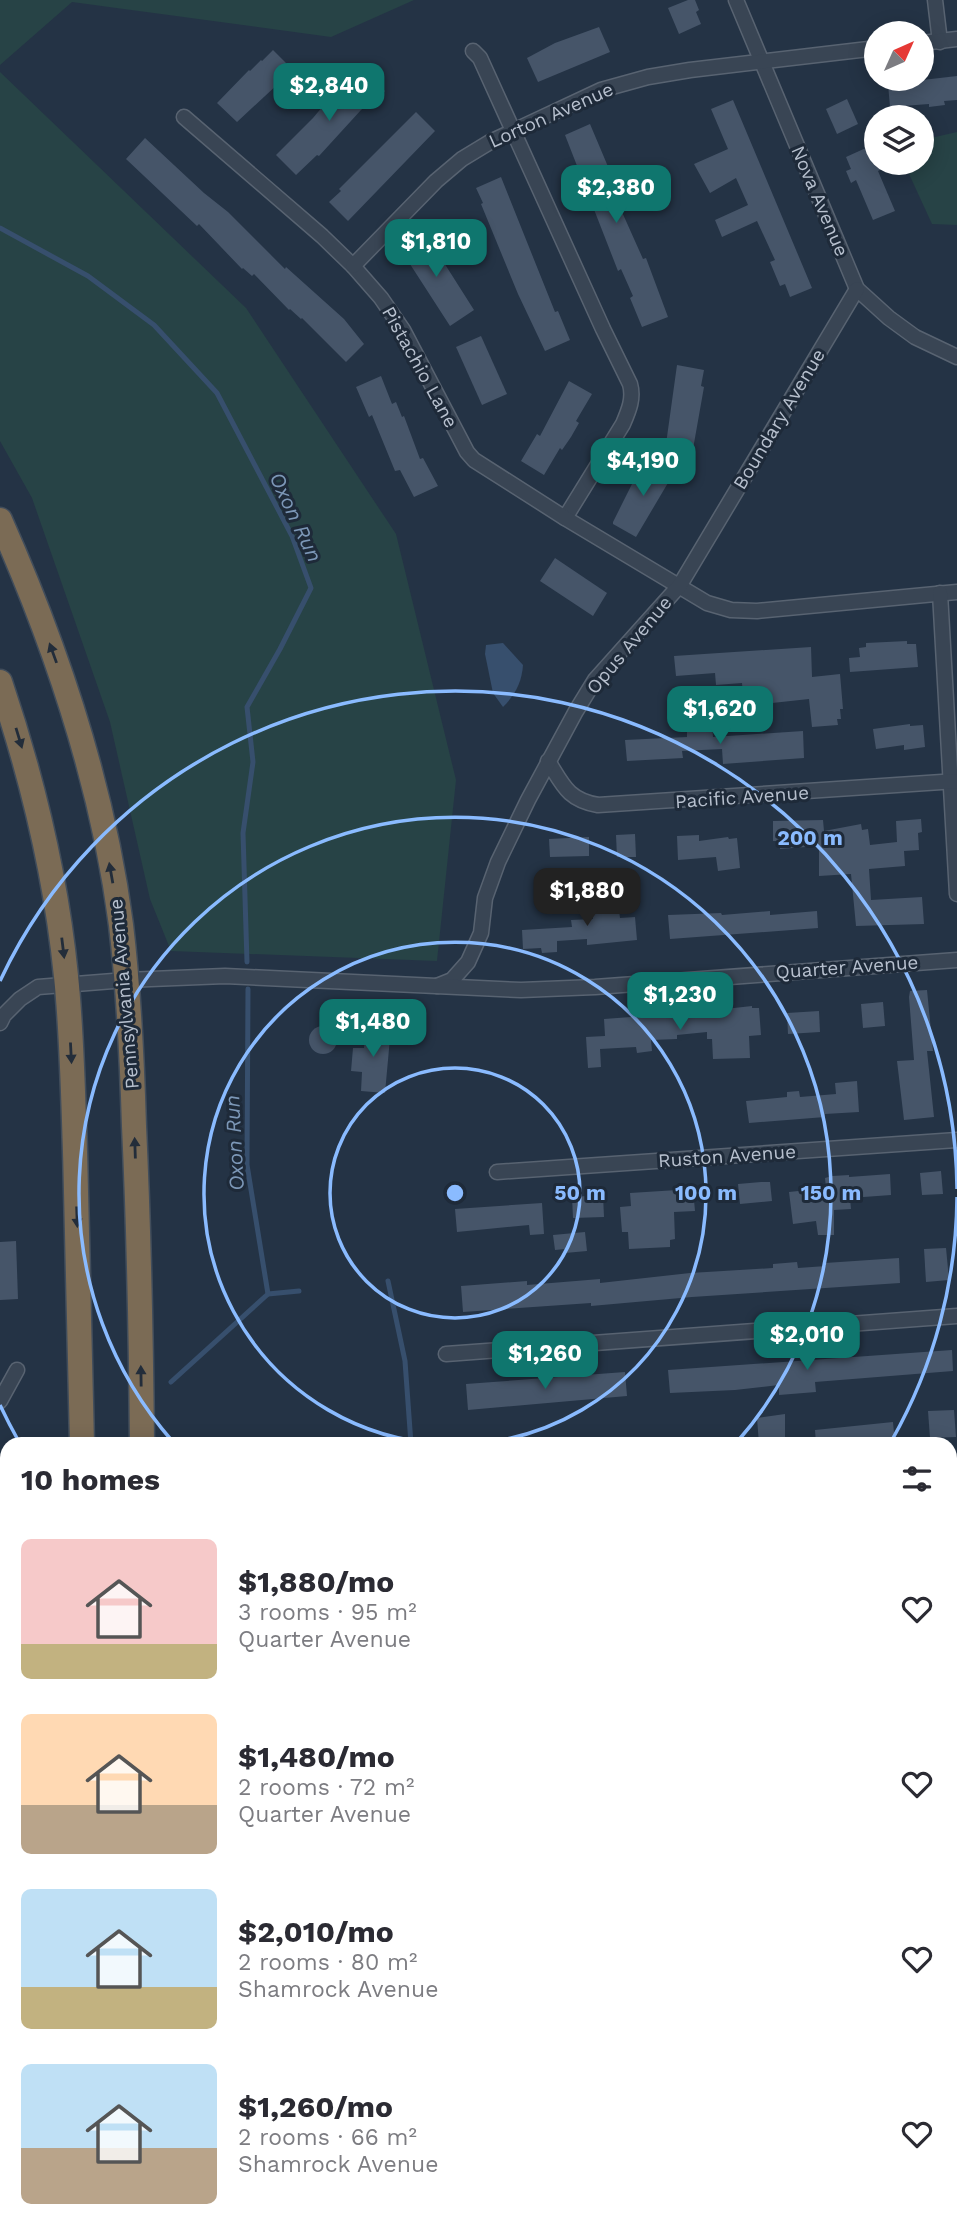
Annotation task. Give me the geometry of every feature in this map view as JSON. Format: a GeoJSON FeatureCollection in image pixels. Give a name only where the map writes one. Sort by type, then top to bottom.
{"type":"FeatureCollection","features":[{"type":"Feature","properties":{"kind":"highway","name":"Pennsylvania Avenue"},"geometry":{"type":"LineString","coordinates":[[0,520],[26,578],[65,687],[84,751],[121,924],[131,1037],[142,1437]]}},
{"type":"Feature","properties":{"kind":"highway"},"geometry":{"type":"LineString","coordinates":[[0,682],[35,796],[55,894],[67,985],[82,1437]]}},
{"type":"Feature","properties":{"kind":"street","name":"Nova Avenue"},"geometry":{"type":"LineString","coordinates":[[736,0],[857,289],[915,337],[957,357]]}},
{"type":"Feature","properties":{"kind":"street"},"geometry":{"type":"LineString","coordinates":[[935,0],[940,41]]}},
{"type":"Feature","properties":{"kind":"street"},"geometry":{"type":"LineString","coordinates":[[934,42],[957,39]]}},
{"type":"Feature","properties":{"kind":"street","name":"Lorton Avenue"},"geometry":{"type":"LineString","coordinates":[[353,265],[436,181],[462,159],[513,131],[601,90],[690,70],[864,49]]}},
{"type":"Feature","properties":{"kind":"street"},"geometry":{"type":"LineString","coordinates":[[473,51],[480,58],[632,392],[630,407],[623,424],[565,518]]}},
{"type":"Feature","properties":{"kind":"street","name":"Pistachio Lane"},"geometry":{"type":"LineString","coordinates":[[184,117],[353,265],[398,323],[467,452],[481,466],[680,585]]}},
{"type":"Feature","properties":{"kind":"street","name":"Boundary Avenue"},"geometry":{"type":"LineString","coordinates":[[680,585],[857,289]]}},
{"type":"Feature","properties":{"kind":"street","name":"Opus Avenue"},"geometry":{"type":"LineString","coordinates":[[431,987],[452,980],[468,962],[481,933],[485,898],[498,862],[548,761],[595,680],[680,585],[708,603],[743,612],[957,592]]}},
{"type":"Feature","properties":{"kind":"street"},"geometry":{"type":"LineString","coordinates":[[940,593],[953,782],[957,894]]}},
{"type":"Feature","properties":{"kind":"street","name":"Pacific Avenue"},"geometry":{"type":"LineString","coordinates":[[548,761],[568,793],[584,803],[598,805],[953,782]]}},
{"type":"Feature","properties":{"kind":"street","name":"Quarter Avenue"},"geometry":{"type":"LineString","coordinates":[[0,1023],[20,999],[38,987],[126,980],[225,976],[521,990],[957,960]]}},
{"type":"Feature","properties":{"kind":"street","name":"Ruston Avenue"},"geometry":{"type":"LineString","coordinates":[[497,1172],[957,1140]]}},
{"type":"Feature","properties":{"kind":"street"},"geometry":{"type":"LineString","coordinates":[[446,1354],[957,1316]]}},
{"type":"Feature","properties":{"kind":"street"},"geometry":{"type":"LineString","coordinates":[[0,1401],[17,1370]]}},
{"type":"Feature","properties":{"kind":"green space"},"geometry":{"type":"Polygon","coordinates":[[[0,0],[414,0],[331,37],[72,2],[0,65],[0,0]]]}},
{"type":"Feature","properties":{"kind":"green space"},"geometry":{"type":"Polygon","coordinates":[[[0,72],[246,308],[396,534],[456,780],[437,961],[171,951],[150,899],[110,722],[32,498],[0,441],[0,72]]]}},
{"type":"Feature","properties":{"kind":"green space"},"geometry":{"type":"Polygon","coordinates":[[[957,132],[957,225],[932,224],[910,175],[934,175],[934,137],[957,132]]]}},
{"type":"Feature","properties":{"kind":"water"},"geometry":{"type":"Polygon","coordinates":[[[503,643],[523,665],[517,688],[503,707],[493,693],[485,654],[486,645],[503,643]]]}},
{"type":"Feature","properties":{"kind":"building"},"geometry":{"type":"Polygon","coordinates":[[[695,0],[701,24],[679,34],[668,8],[695,0]]]}},
{"type":"Feature","properties":{"kind":"building"},"geometry":{"type":"Polygon","coordinates":[[[599,27],[610,52],[538,82],[527,58],[555,43],[599,27]]]}},
{"type":"Feature","properties":{"kind":"building"},"geometry":{"type":"Polygon","coordinates":[[[273,50],[293,70],[237,122],[217,103],[273,50]]]}},
{"type":"Feature","properties":{"kind":"building"},"geometry":{"type":"Polygon","coordinates":[[[364,71],[385,91],[361,110],[319,156],[296,175],[276,155],[328,100],[364,71]]]}},
{"type":"Feature","properties":{"kind":"building"},"geometry":{"type":"Polygon","coordinates":[[[957,76],[957,100],[944,101],[945,105],[934,106],[929,104],[890,105],[889,91],[934,91],[934,79],[957,76]]]}},
{"type":"Feature","properties":{"kind":"building"},"geometry":{"type":"Polygon","coordinates":[[[847,99],[858,124],[837,134],[826,109],[847,99]]]}},
{"type":"Feature","properties":{"kind":"building"},"geometry":{"type":"Polygon","coordinates":[[[733,100],[812,288],[790,297],[785,284],[780,286],[770,262],[775,260],[757,221],[722,237],[715,220],[748,205],[736,178],[710,193],[694,164],[728,149],[711,109],[733,100]]]}},
{"type":"Feature","properties":{"kind":"building"},"geometry":{"type":"Polygon","coordinates":[[[416,112],[435,131],[348,221],[329,202],[416,112]]]}},
{"type":"Feature","properties":{"kind":"building"},"geometry":{"type":"Polygon","coordinates":[[[590,124],[620,195],[617,196],[622,212],[643,259],[646,258],[668,317],[642,327],[630,298],[633,296],[621,269],[618,271],[565,135],[590,124]]]}},
{"type":"Feature","properties":{"kind":"building"},"geometry":{"type":"Polygon","coordinates":[[[145,138],[228,212],[285,269],[286,267],[344,319],[364,344],[346,362],[302,318],[289,310],[254,274],[252,276],[242,269],[199,224],[197,226],[126,159],[145,138]]]}},
{"type":"Feature","properties":{"kind":"building"},"geometry":{"type":"Polygon","coordinates":[[[864,149],[864,175],[880,175],[895,211],[873,220],[856,180],[851,183],[846,171],[851,169],[846,157],[864,149]]]}},
{"type":"Feature","properties":{"kind":"building"},"geometry":{"type":"Polygon","coordinates":[[[501,177],[555,312],[558,311],[570,340],[545,351],[518,294],[476,188],[501,177]]]}},
{"type":"Feature","properties":{"kind":"building"},"geometry":{"type":"Polygon","coordinates":[[[421,233],[441,258],[474,310],[450,326],[408,261],[407,263],[397,249],[421,233]]]}},
{"type":"Feature","properties":{"kind":"building"},"geometry":{"type":"Polygon","coordinates":[[[481,336],[507,394],[482,405],[456,347],[481,336]]]}},
{"type":"Feature","properties":{"kind":"building"},"geometry":{"type":"Polygon","coordinates":[[[677,365],[704,370],[701,386],[704,387],[693,449],[666,444],[677,365]]]}},
{"type":"Feature","properties":{"kind":"building"},"geometry":{"type":"Polygon","coordinates":[[[381,376],[392,404],[396,402],[402,417],[404,416],[420,459],[423,458],[438,486],[414,497],[400,470],[395,471],[372,415],[369,417],[356,387],[381,376]]]}},
{"type":"Feature","properties":{"kind":"building"},"geometry":{"type":"Polygon","coordinates":[[[569,381],[592,394],[576,421],[579,423],[571,437],[562,450],[560,448],[544,475],[521,461],[537,434],[540,436],[569,381]]]}},
{"type":"Feature","properties":{"kind":"building"},"geometry":{"type":"Polygon","coordinates":[[[652,458],[675,471],[636,537],[613,522],[633,482],[637,485],[652,458]]]}},
{"type":"Feature","properties":{"kind":"building"},"geometry":{"type":"Polygon","coordinates":[[[555,558],[607,593],[593,616],[540,581],[555,558]]]}},
{"type":"Feature","properties":{"kind":"building"},"geometry":{"type":"Polygon","coordinates":[[[907,641],[907,644],[916,644],[918,667],[850,672],[849,658],[860,657],[859,648],[866,647],[866,643],[907,641]]]}},
{"type":"Feature","properties":{"kind":"building"},"geometry":{"type":"Polygon","coordinates":[[[811,647],[812,677],[840,674],[843,709],[840,709],[841,719],[837,719],[838,725],[812,727],[809,699],[744,704],[742,683],[716,685],[715,673],[676,676],[674,656],[811,647]]]}},
{"type":"Feature","properties":{"kind":"building"},"geometry":{"type":"Polygon","coordinates":[[[712,724],[713,737],[803,731],[804,758],[723,764],[722,749],[682,751],[683,758],[627,761],[625,740],[687,737],[687,725],[712,724]]]}},
{"type":"Feature","properties":{"kind":"building"},"geometry":{"type":"Polygon","coordinates":[[[923,725],[925,747],[904,750],[904,745],[876,749],[873,729],[923,725]]]}},
{"type":"Feature","properties":{"kind":"building"},"geometry":{"type":"Polygon","coordinates":[[[921,819],[919,850],[904,851],[905,866],[869,869],[871,900],[922,897],[924,924],[856,926],[851,874],[819,876],[819,846],[780,849],[780,841],[773,841],[773,821],[823,820],[824,831],[861,824],[862,830],[868,829],[870,845],[897,842],[896,821],[921,819]]]}},
{"type":"Feature","properties":{"kind":"building"},"geometry":{"type":"Polygon","coordinates":[[[635,834],[636,857],[617,857],[616,835],[635,834]]]}},
{"type":"Feature","properties":{"kind":"building"},"geometry":{"type":"Polygon","coordinates":[[[699,835],[699,841],[737,838],[740,868],[718,871],[716,857],[678,860],[677,836],[699,835]]]}},
{"type":"Feature","properties":{"kind":"building"},"geometry":{"type":"Polygon","coordinates":[[[589,837],[589,856],[550,857],[549,839],[589,837]]]}},
{"type":"Feature","properties":{"kind":"building"},"geometry":{"type":"Polygon","coordinates":[[[617,895],[620,918],[635,917],[637,940],[587,945],[587,939],[557,941],[557,952],[542,953],[541,948],[523,949],[522,930],[572,927],[571,920],[593,919],[590,897],[617,895]]]}},
{"type":"Feature","properties":{"kind":"building"},"geometry":{"type":"Polygon","coordinates":[[[770,911],[770,915],[817,911],[818,928],[670,939],[668,915],[722,915],[770,911]]]}},
{"type":"Feature","properties":{"kind":"building"},"geometry":{"type":"Polygon","coordinates":[[[927,990],[933,1051],[927,1051],[934,1117],[904,1120],[897,1061],[914,1060],[910,991],[927,990]]]}},
{"type":"Feature","properties":{"kind":"building"},"geometry":{"type":"Polygon","coordinates":[[[883,1002],[885,1026],[863,1028],[861,1004],[883,1002]]]}},
{"type":"Feature","properties":{"kind":"building"},"geometry":{"type":"Polygon","coordinates":[[[752,1006],[759,1008],[761,1035],[749,1036],[750,1058],[713,1059],[712,1039],[707,1039],[707,1032],[677,1035],[677,1039],[651,1040],[652,1051],[637,1053],[636,1047],[600,1049],[601,1067],[588,1068],[586,1037],[605,1036],[604,1019],[752,1006]]]}},
{"type":"Feature","properties":{"kind":"building"},"geometry":{"type":"Polygon","coordinates":[[[819,1011],[820,1032],[788,1034],[787,1013],[819,1011]]]}},
{"type":"Feature","properties":{"kind":"building"},"geometry":{"type":"Polygon","coordinates":[[[366,1025],[391,1027],[385,1093],[361,1091],[362,1072],[351,1071],[353,1048],[364,1048],[366,1025]]]}},
{"type":"Feature","properties":{"kind":"building"},"geometry":{"type":"Polygon","coordinates":[[[323,1026],[333,1030],[337,1040],[333,1050],[323,1054],[313,1050],[309,1040],[313,1030],[323,1026]]]}},
{"type":"Feature","properties":{"kind":"building"},"geometry":{"type":"Polygon","coordinates":[[[857,1081],[859,1112],[749,1123],[746,1101],[787,1097],[787,1092],[799,1091],[800,1097],[836,1094],[835,1083],[857,1081]]]}},
{"type":"Feature","properties":{"kind":"building"},"geometry":{"type":"Polygon","coordinates":[[[941,1171],[943,1194],[922,1195],[920,1173],[941,1171]]]}},
{"type":"Feature","properties":{"kind":"building"},"geometry":{"type":"Polygon","coordinates":[[[890,1174],[891,1195],[850,1198],[851,1209],[834,1210],[834,1235],[818,1235],[816,1221],[793,1224],[789,1192],[826,1188],[825,1178],[832,1176],[890,1174]]]}},
{"type":"Feature","properties":{"kind":"building"},"geometry":{"type":"Polygon","coordinates":[[[770,1182],[772,1201],[740,1204],[738,1184],[770,1182]]]}},
{"type":"Feature","properties":{"kind":"building"},"geometry":{"type":"Polygon","coordinates":[[[693,1189],[695,1211],[674,1212],[675,1239],[670,1240],[670,1247],[629,1249],[628,1232],[622,1232],[620,1207],[631,1206],[630,1193],[693,1189]]]}},
{"type":"Feature","properties":{"kind":"building"},"geometry":{"type":"Polygon","coordinates":[[[603,1195],[604,1217],[573,1218],[572,1197],[603,1195]]]}},
{"type":"Feature","properties":{"kind":"building"},"geometry":{"type":"Polygon","coordinates":[[[542,1203],[544,1234],[530,1235],[529,1225],[457,1232],[455,1209],[542,1203]]]}},
{"type":"Feature","properties":{"kind":"building"},"geometry":{"type":"Polygon","coordinates":[[[585,1232],[587,1251],[565,1253],[565,1249],[555,1250],[553,1235],[585,1232]]]}},
{"type":"Feature","properties":{"kind":"building"},"geometry":{"type":"Polygon","coordinates":[[[16,1241],[18,1299],[0,1300],[0,1242],[16,1241]]]}},
{"type":"Feature","properties":{"kind":"building"},"geometry":{"type":"Polygon","coordinates":[[[946,1248],[949,1280],[926,1282],[924,1249],[946,1248]]]}},
{"type":"Feature","properties":{"kind":"building"},"geometry":{"type":"Polygon","coordinates":[[[899,1258],[900,1283],[591,1306],[591,1303],[463,1312],[461,1286],[527,1281],[527,1285],[600,1279],[600,1283],[690,1273],[773,1268],[773,1264],[797,1262],[798,1268],[826,1266],[825,1263],[899,1258]]]}},
{"type":"Feature","properties":{"kind":"building"},"geometry":{"type":"Polygon","coordinates":[[[952,1350],[953,1371],[815,1382],[816,1392],[779,1395],[779,1385],[670,1393],[668,1370],[952,1350]]]}},
{"type":"Feature","properties":{"kind":"building"},"geometry":{"type":"Polygon","coordinates":[[[625,1372],[627,1396],[468,1410],[466,1384],[625,1372]]]}},
{"type":"Feature","properties":{"kind":"building"},"geometry":{"type":"Polygon","coordinates":[[[954,1410],[956,1437],[930,1437],[928,1411],[954,1410]]]}},
{"type":"Feature","properties":{"kind":"building"},"geometry":{"type":"Polygon","coordinates":[[[785,1414],[785,1437],[758,1437],[757,1418],[785,1414]]]}},
{"type":"Feature","properties":{"kind":"building"},"geometry":{"type":"Polygon","coordinates":[[[893,1422],[894,1437],[816,1437],[815,1430],[893,1422]]]}},
{"type":"Feature","properties":{"kind":"waterway","name":"Oxon Run"},"geometry":{"type":"LineString","coordinates":[[0,228],[88,276],[154,325],[217,393],[292,536],[311,588],[247,707],[253,762],[243,833],[247,962]]}},
{"type":"Feature","properties":{"kind":"waterway","name":"Oxon Run"},"geometry":{"type":"LineString","coordinates":[[171,1382],[268,1294],[247,1165],[248,989]]}},
{"type":"Feature","properties":{"kind":"waterway","name":"Oxon Run"},"geometry":{"type":"LineString","coordinates":[[388,1281],[405,1361],[410,1437]]}},
{"type":"Feature","properties":{"kind":"waterway","name":"Oxon Run"},"geometry":{"type":"LineString","coordinates":[[268,1294],[299,1291]]}}]}
